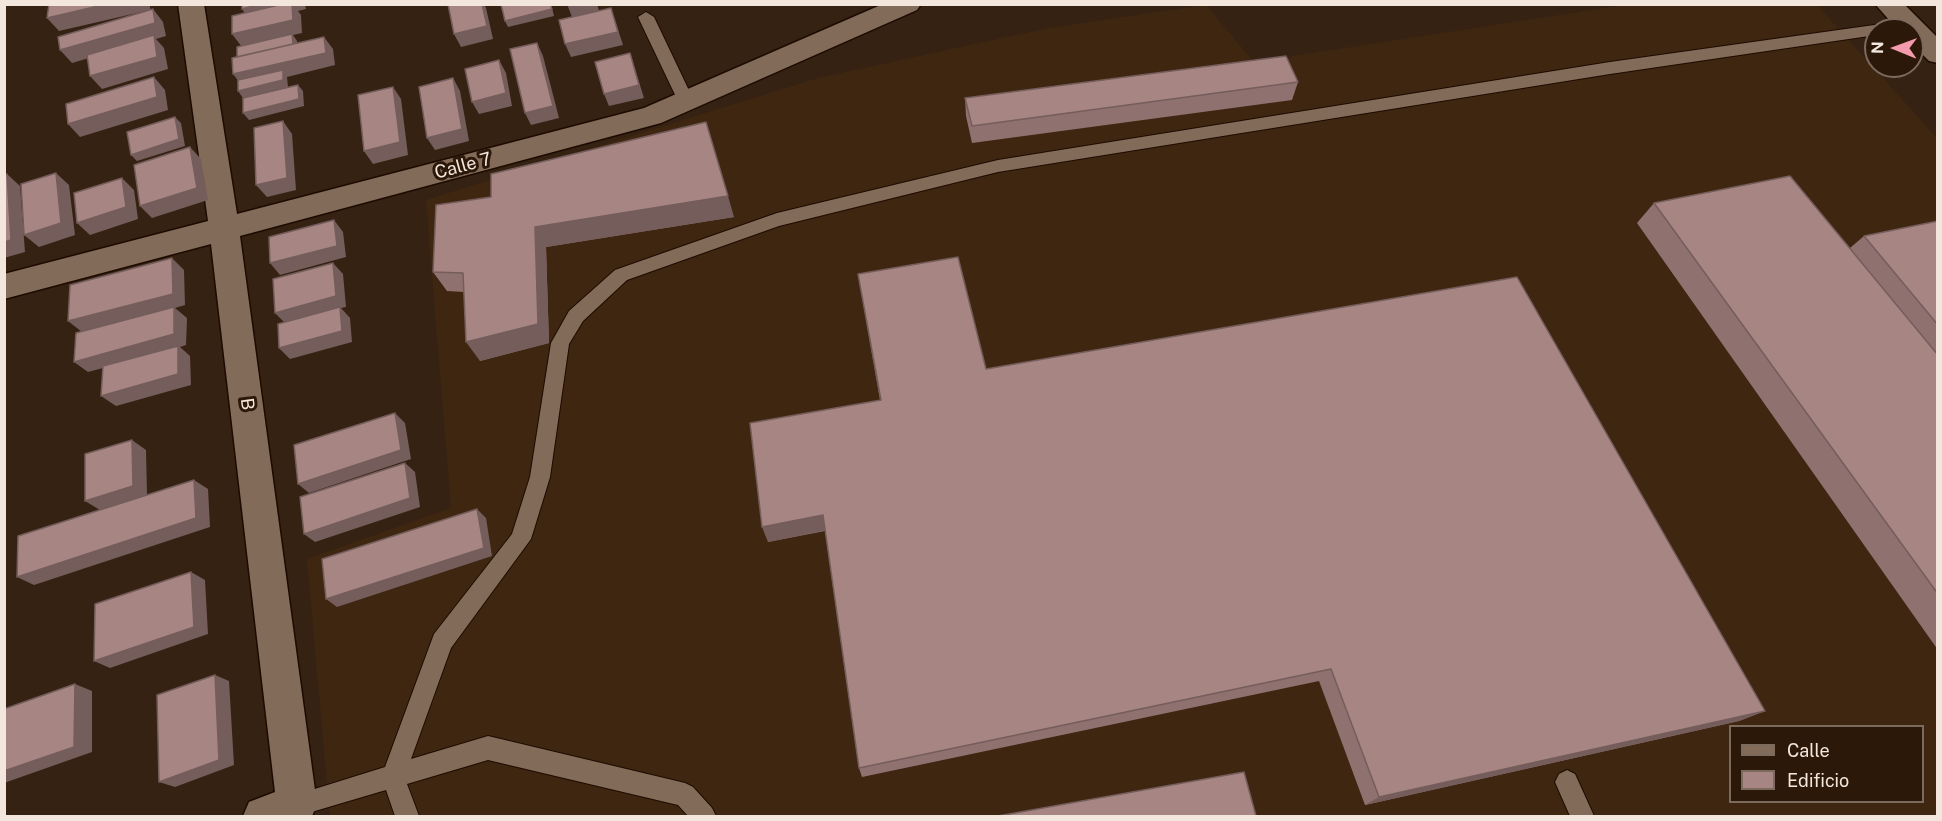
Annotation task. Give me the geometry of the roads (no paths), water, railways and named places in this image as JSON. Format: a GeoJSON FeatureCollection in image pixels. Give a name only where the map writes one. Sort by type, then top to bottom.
{"type":"FeatureCollection","features":[{"type":"Feature","properties":{"kind":"street","name":"B"},"geometry":{"type":"LineString","coordinates":[[191,4],[224,229],[280,811]]}},
{"type":"Feature","properties":{"kind":"street","name":"Calle 7"},"geometry":{"type":"LineString","coordinates":[[4,287],[651,117],[908,4]]}},
{"type":"Feature","properties":{"kind":"street"},"geometry":{"type":"LineString","coordinates":[[1888,4],[1903,18]]}},
{"type":"Feature","properties":{"kind":"street"},"geometry":{"type":"LineString","coordinates":[[1924,40],[1938,54]]}},
{"type":"Feature","properties":{"kind":"lane"},"geometry":{"type":"LineString","coordinates":[[646,17],[686,101]]}},
{"type":"Feature","properties":{"kind":"lane"},"geometry":{"type":"LineString","coordinates":[[407,816],[393,777],[442,642],[521,539],[540,477],[560,343],[576,316],[621,275],[777,220],[998,166],[1610,68],[1864,32]]}},
{"type":"Feature","properties":{"kind":"lane"},"geometry":{"type":"LineString","coordinates":[[280,811],[488,748],[685,795],[704,816]]}},
{"type":"Feature","properties":{"kind":"lane"},"geometry":{"type":"LineString","coordinates":[[1567,782],[1582,816]]}}]}
